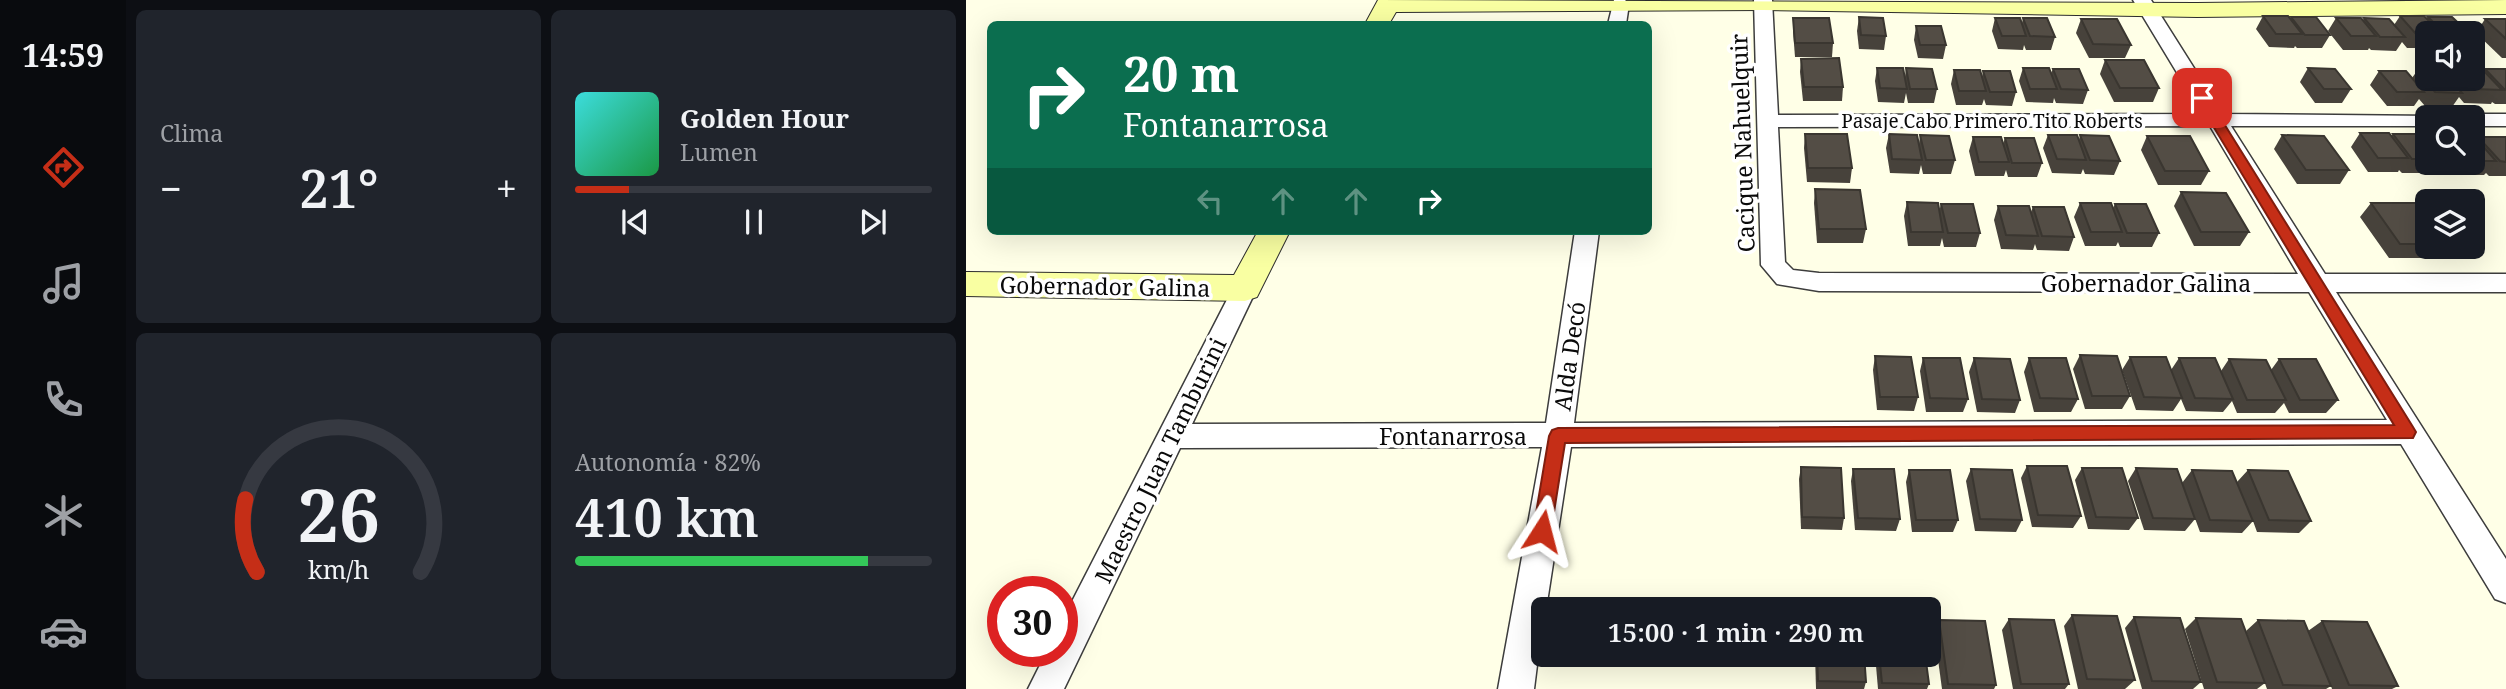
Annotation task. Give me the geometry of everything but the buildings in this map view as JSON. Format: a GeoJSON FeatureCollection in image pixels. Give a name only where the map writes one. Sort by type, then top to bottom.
{"type":"FeatureCollection","features":[{"type":"Feature","properties":{"kind":"street"},"geometry":{"type":"LineString","coordinates":[[1384,10],[1618,14],[1763,2],[2506,7]]}},
{"type":"Feature","properties":{"kind":"street","name":"Cacique Nahuelquir"},"geometry":{"type":"LineString","coordinates":[[1763,2],[1773,265],[1786,278]]}},
{"type":"Feature","properties":{"kind":"street"},"geometry":{"type":"LineString","coordinates":[[2145,5],[2506,588]]}},
{"type":"Feature","properties":{"kind":"street","name":"Pasaje Cabo Primero Tito Roberts"},"geometry":{"type":"LineString","coordinates":[[1766,121],[2415,120]]}},
{"type":"Feature","properties":{"kind":"street"},"geometry":{"type":"LineString","coordinates":[[2485,120],[2506,120]]}},
{"type":"Feature","properties":{"kind":"street","name":"Maestro Juan Tamburini"},"geometry":{"type":"LineString","coordinates":[[1046,689],[1271,235]]}},
{"type":"Feature","properties":{"kind":"street","name":"Alda Decó"},"geometry":{"type":"LineString","coordinates":[[1516,689],[1558,436],[1586,235]]}},
{"type":"Feature","properties":{"kind":"street","name":"Gobernador Galina"},"geometry":{"type":"LineString","coordinates":[[1786,278],[1833,282],[2506,283]]}},
{"type":"Feature","properties":{"kind":"street","name":"Gobernador Galina"},"geometry":{"type":"LineString","coordinates":[[966,284],[1245,288]]}},
{"type":"Feature","properties":{"kind":"street","name":"Fontanarrosa"},"geometry":{"type":"LineString","coordinates":[[1172,436],[2407,432]]}},
{"type":"Feature","properties":{"kind":"route"},"geometry":{"type":"LineString","coordinates":[[1542,531],[1558,436],[2407,432],[2202,98]]}}]}
